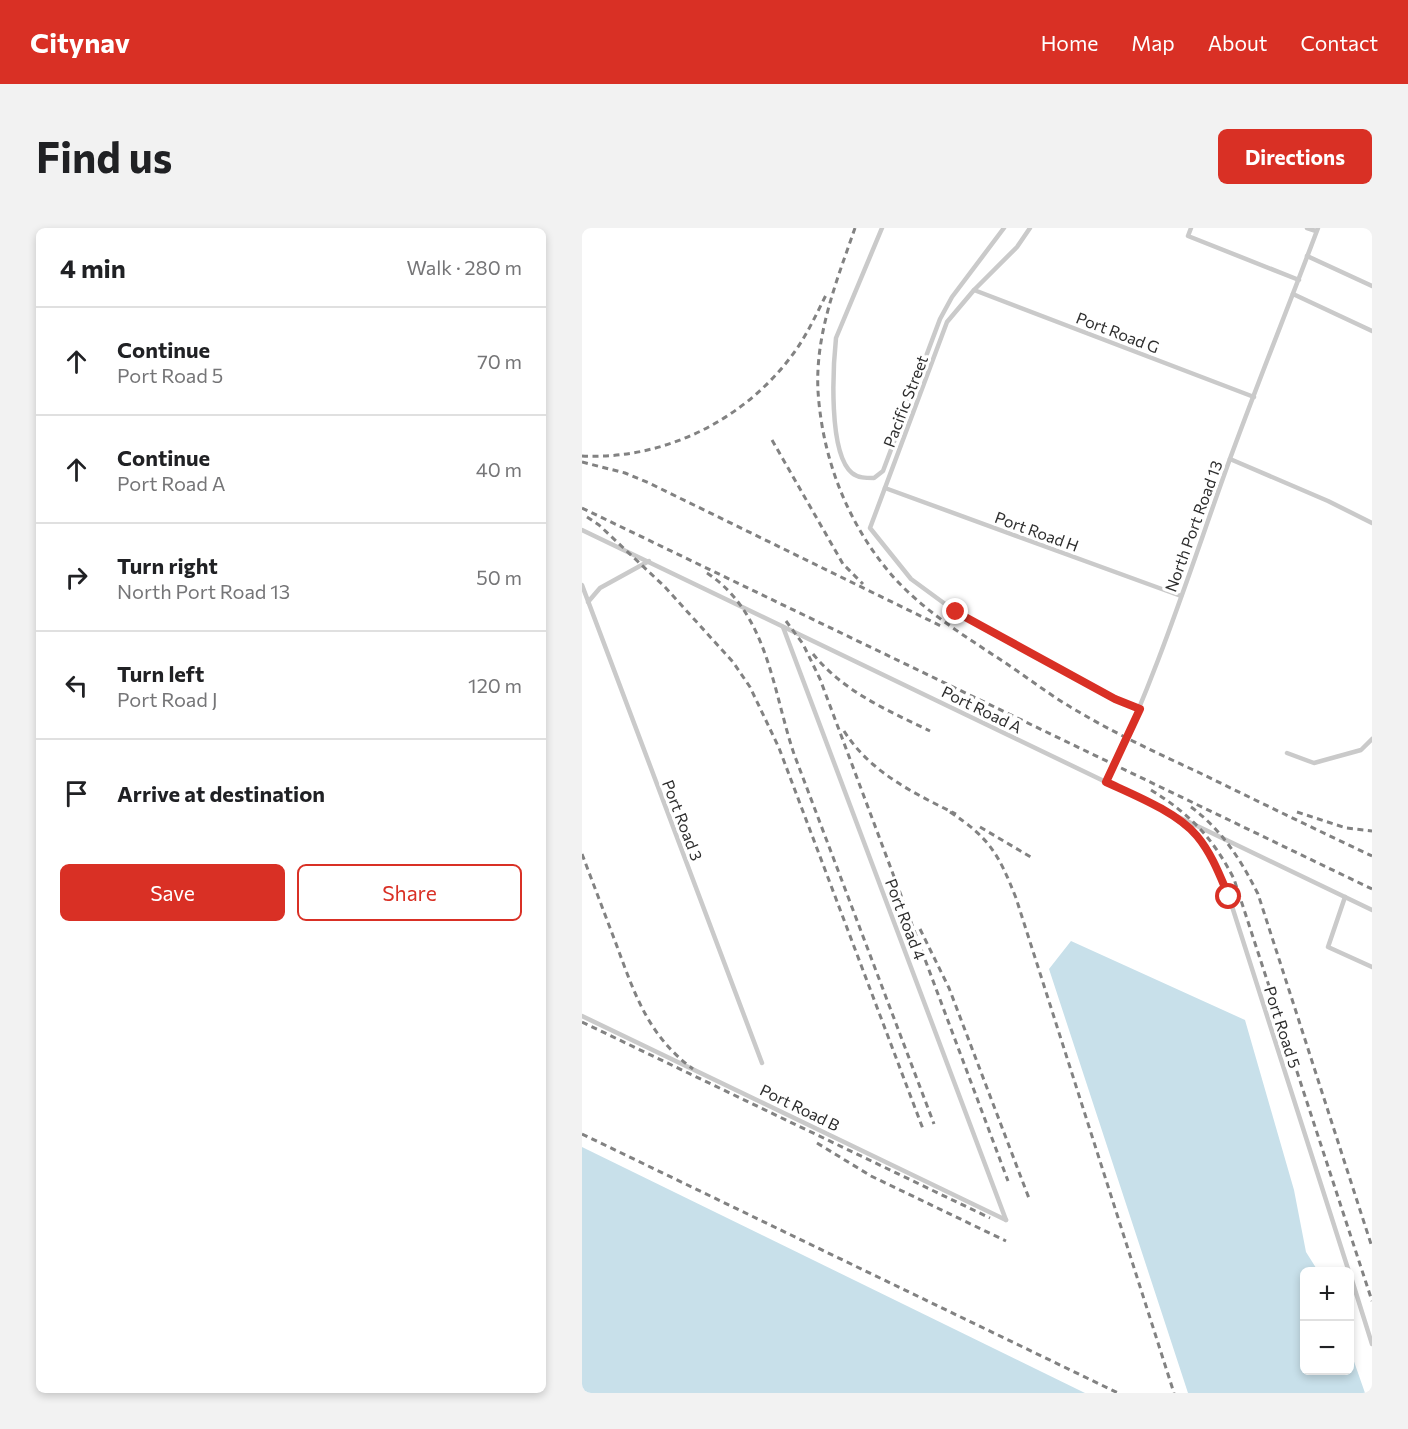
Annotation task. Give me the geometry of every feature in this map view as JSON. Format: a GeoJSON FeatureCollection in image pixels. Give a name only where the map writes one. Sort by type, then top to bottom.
{"type":"FeatureCollection","features":[{"type":"Feature","properties":{"kind":"lane"},"geometry":{"type":"LineString","coordinates":[[882,228],[836,338],[834,357],[835,424],[839,450],[842,460],[850,471],[864,478],[874,478],[883,471],[940,319],[952,297],[1004,228]]}},
{"type":"Feature","properties":{"kind":"lane","name":"Pacific Street"},"geometry":{"type":"LineString","coordinates":[[1030,228],[1017,247],[974,290],[947,322],[870,528],[911,579],[956,612],[1115,699],[1140,709]]}},
{"type":"Feature","properties":{"kind":"lane"},"geometry":{"type":"LineString","coordinates":[[1191,228],[1188,236],[1299,280]]}},
{"type":"Feature","properties":{"kind":"lane"},"geometry":{"type":"LineString","coordinates":[[1307,228],[1317,230]]}},
{"type":"Feature","properties":{"kind":"lane","name":"North Port Road 13"},"geometry":{"type":"LineString","coordinates":[[1106,782],[1140,709],[1230,459],[1317,230]]}},
{"type":"Feature","properties":{"kind":"lane"},"geometry":{"type":"LineString","coordinates":[[1308,256],[1372,286]]}},
{"type":"Feature","properties":{"kind":"lane","name":"Port Road G"},"geometry":{"type":"LineString","coordinates":[[974,290],[1254,397]]}},
{"type":"Feature","properties":{"kind":"lane"},"geometry":{"type":"LineString","coordinates":[[1293,294],[1372,332]]}},
{"type":"Feature","properties":{"kind":"lane"},"geometry":{"type":"LineString","coordinates":[[1230,459],[1328,501],[1372,523]]}},
{"type":"Feature","properties":{"kind":"lane","name":"Port Road H"},"geometry":{"type":"LineString","coordinates":[[885,488],[1181,596]]}},
{"type":"Feature","properties":{"kind":"lane","name":"Port Road A"},"geometry":{"type":"LineString","coordinates":[[582,530],[1372,910]]}},
{"type":"Feature","properties":{"kind":"lane"},"geometry":{"type":"LineString","coordinates":[[588,602],[600,588],[649,561]]}},
{"type":"Feature","properties":{"kind":"lane","name":"Port Road 3"},"geometry":{"type":"LineString","coordinates":[[582,585],[762,1063]]}},
{"type":"Feature","properties":{"kind":"lane","name":"Port Road 4"},"geometry":{"type":"LineString","coordinates":[[783,627],[1006,1220]]}},
{"type":"Feature","properties":{"kind":"lane"},"geometry":{"type":"LineString","coordinates":[[1287,753],[1314,763],[1361,750],[1372,739]]}},
{"type":"Feature","properties":{"kind":"lane","name":"Port Road 5"},"geometry":{"type":"LineString","coordinates":[[1162,809],[1196,835],[1216,865],[1229,897],[1347,1267]]}},
{"type":"Feature","properties":{"kind":"lane"},"geometry":{"type":"LineString","coordinates":[[1346,897],[1329,946],[1372,967]]}},
{"type":"Feature","properties":{"kind":"lane","name":"Port Road B"},"geometry":{"type":"LineString","coordinates":[[582,1016],[1006,1220]]}},
{"type":"Feature","properties":{"kind":"lane","name":"Port Road 5"},"geometry":{"type":"LineString","coordinates":[[1354,1288],[1372,1344]]}},
{"type":"Feature","properties":{"kind":"water"},"geometry":{"type":"Polygon","coordinates":[[[1071,941],[1245,1020],[1294,1190],[1306,1252],[1315,1267],[1300,1267],[1300,1375],[1354,1375],[1354,1361],[1365,1393],[1188,1393],[1049,969],[1071,941]]]}},
{"type":"Feature","properties":{"kind":"water"},"geometry":{"type":"Polygon","coordinates":[[[582,1147],[1085,1393],[582,1393],[582,1147]]]}},
{"type":"Feature","properties":{"kind":"railway"},"geometry":{"type":"LineString","coordinates":[[855,228],[835,287],[820,349],[818,370],[820,415],[830,462],[847,506],[871,548],[885,567],[910,594],[939,618],[1069,706],[1139,744],[1372,856]]}},
{"type":"Feature","properties":{"kind":"railway"},"geometry":{"type":"LineString","coordinates":[[582,456],[612,456],[670,444],[724,418],[748,401],[790,358],[805,336],[826,295]]}},
{"type":"Feature","properties":{"kind":"railway"},"geometry":{"type":"LineString","coordinates":[[772,440],[843,564],[863,584]]}},
{"type":"Feature","properties":{"kind":"railway"},"geometry":{"type":"LineString","coordinates":[[582,462],[625,473],[649,483],[941,626]]}},
{"type":"Feature","properties":{"kind":"railway"},"geometry":{"type":"LineString","coordinates":[[582,508],[1372,889]]}},
{"type":"Feature","properties":{"kind":"railway"},"geometry":{"type":"LineString","coordinates":[[587,517],[599,525],[664,586],[733,662],[750,687],[779,748],[923,1129]]}},
{"type":"Feature","properties":{"kind":"railway"},"geometry":{"type":"LineString","coordinates":[[707,573],[727,590],[743,609],[766,655],[794,754],[934,1124]]}},
{"type":"Feature","properties":{"kind":"railway"},"geometry":{"type":"LineString","coordinates":[[786,621],[803,644],[820,679],[1008,1181]]}},
{"type":"Feature","properties":{"kind":"railway"},"geometry":{"type":"LineString","coordinates":[[813,654],[852,690],[930,731]]}},
{"type":"Feature","properties":{"kind":"railway"},"geometry":{"type":"LineString","coordinates":[[844,731],[866,758],[880,770],[924,798],[956,814]]}},
{"type":"Feature","properties":{"kind":"railway"},"geometry":{"type":"LineString","coordinates":[[1151,790],[1177,808],[1199,828],[1218,851],[1234,879],[1372,1301]]}},
{"type":"Feature","properties":{"kind":"railway"},"geometry":{"type":"LineString","coordinates":[[1191,807],[1230,846],[1258,894],[1371,1244]]}},
{"type":"Feature","properties":{"kind":"railway"},"geometry":{"type":"LineString","coordinates":[[950,812],[975,830],[992,849],[1016,898],[1174,1393]]}},
{"type":"Feature","properties":{"kind":"railway"},"geometry":{"type":"LineString","coordinates":[[1297,812],[1346,828],[1372,831]]}},
{"type":"Feature","properties":{"kind":"railway"},"geometry":{"type":"LineString","coordinates":[[980,827],[1034,859]]}},
{"type":"Feature","properties":{"kind":"railway"},"geometry":{"type":"LineString","coordinates":[[582,854],[629,978],[644,1011],[664,1042],[693,1069]]}},
{"type":"Feature","properties":{"kind":"railway"},"geometry":{"type":"LineString","coordinates":[[920,929],[949,988],[1030,1201]]}},
{"type":"Feature","properties":{"kind":"railway"},"geometry":{"type":"LineString","coordinates":[[582,1022],[990,1218]]}},
{"type":"Feature","properties":{"kind":"railway"},"geometry":{"type":"LineString","coordinates":[[582,1134],[1118,1393]]}},
{"type":"Feature","properties":{"kind":"railway"},"geometry":{"type":"LineString","coordinates":[[817,1143],[871,1176],[1006,1241]]}},
{"type":"Feature","properties":{"kind":"route"},"geometry":{"type":"LineString","coordinates":[[956,612],[1115,699],[1140,709],[1106,782],[1162,809],[1196,835],[1216,865],[1229,897]]}}]}
